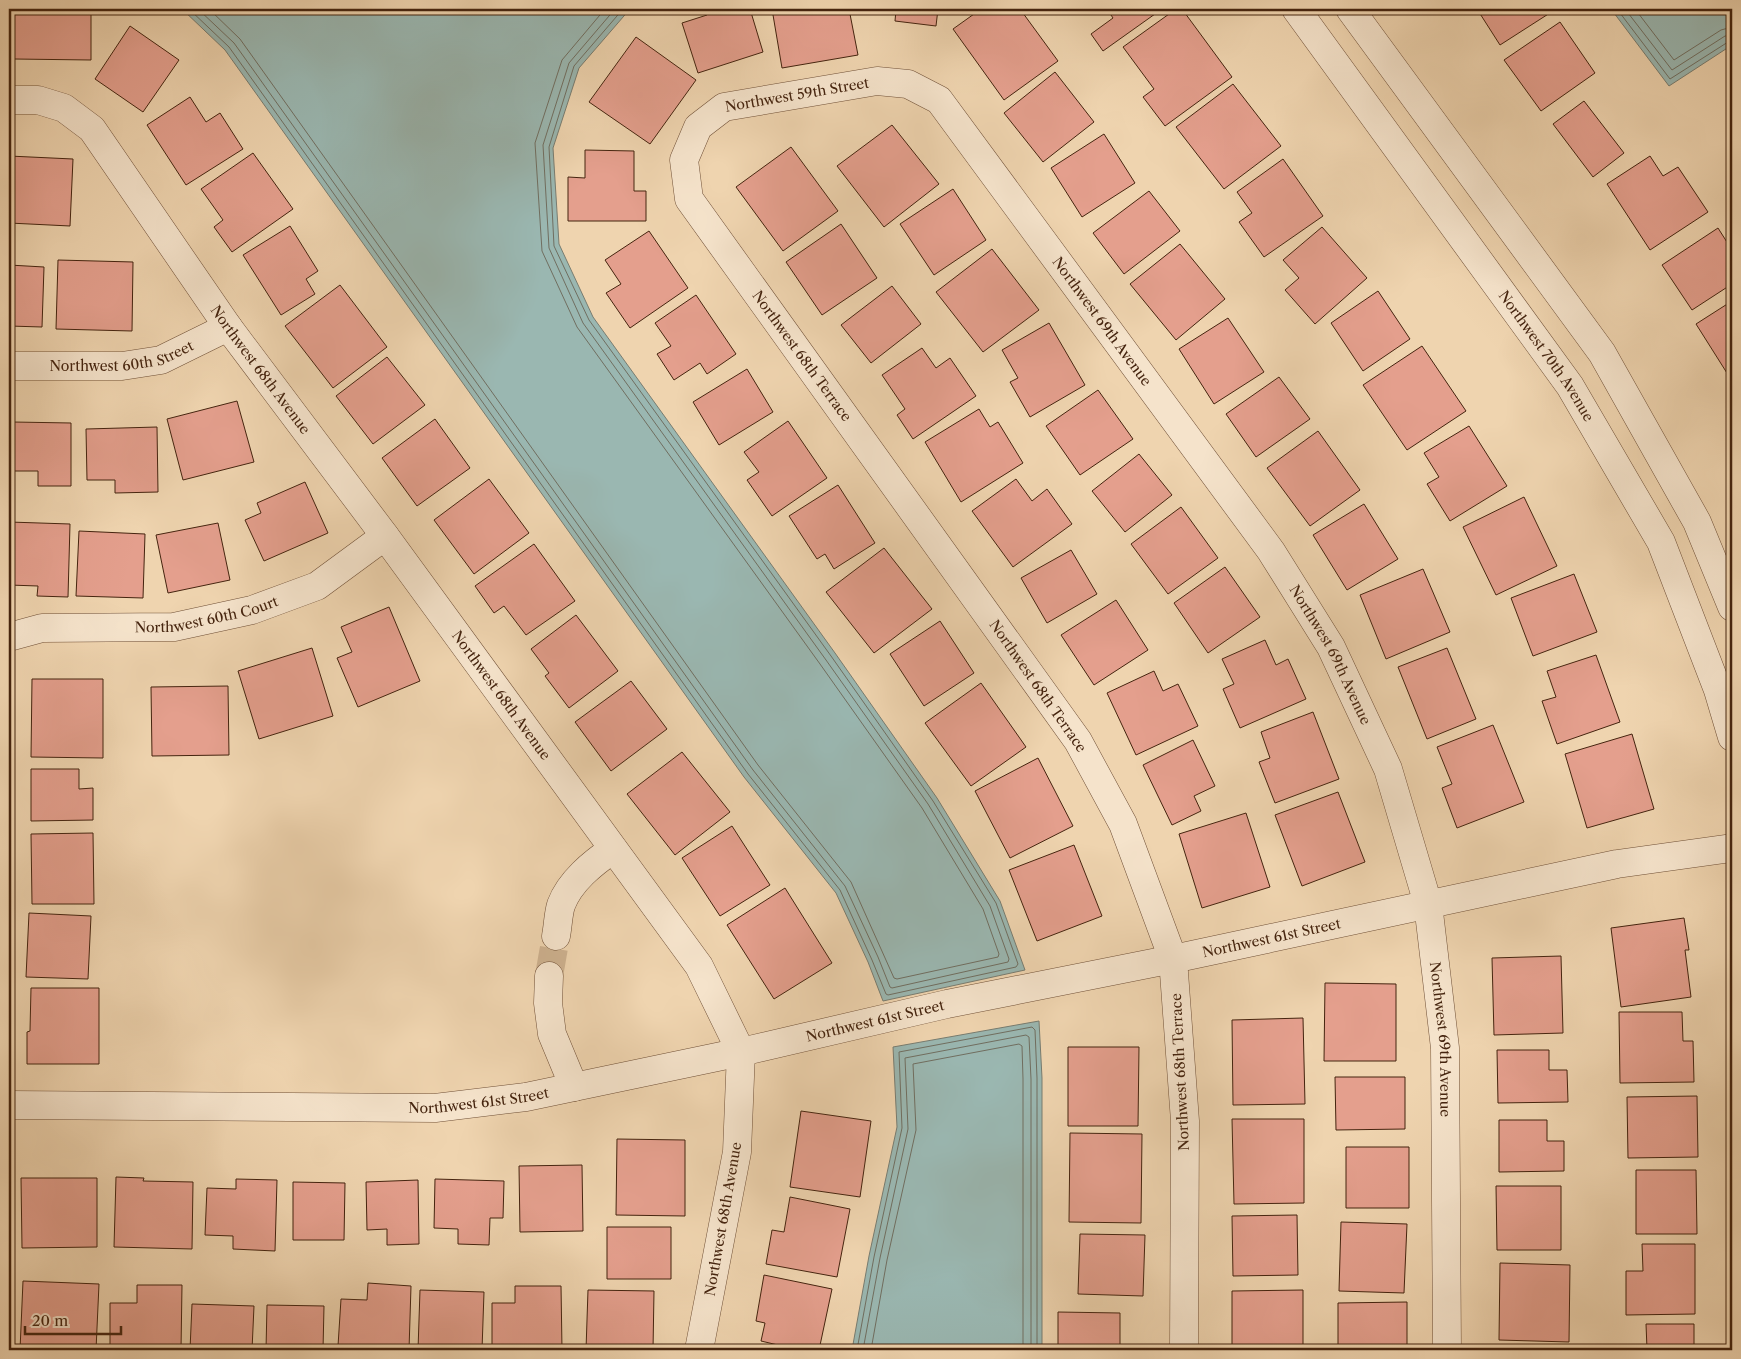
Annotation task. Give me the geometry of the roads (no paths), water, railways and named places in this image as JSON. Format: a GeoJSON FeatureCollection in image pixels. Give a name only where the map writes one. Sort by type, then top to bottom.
{"type":"FeatureCollection","features":[{"type":"Feature","properties":{"kind":"street","name":"Northwest 70th Avenue"},"geometry":{"type":"LineString","coordinates":[[1296,9],[1570,386],[1661,542],[1718,690],[1732,738]]}},
{"type":"Feature","properties":{"kind":"street"},"geometry":{"type":"LineString","coordinates":[[1350,9],[1602,353],[1697,522],[1732,606]]}},
{"type":"Feature","properties":{"kind":"street","name":"Northwest 59th Street"},"geometry":{"type":"LineString","coordinates":[[684,160],[698,127],[724,107],[877,81],[908,84]]}},
{"type":"Feature","properties":{"kind":"street","name":"Northwest 69th Avenue"},"geometry":{"type":"LineString","coordinates":[[908,84],[939,100],[1271,551],[1331,647],[1388,769],[1428,904],[1445,1048],[1447,1350]]}},
{"type":"Feature","properties":{"kind":"street","name":"Northwest 68th Avenue"},"geometry":{"type":"LineString","coordinates":[[9,100],[38,100],[64,108],[92,129],[228,327],[385,536],[699,966],[741,1052],[737,1152],[699,1350]]}},
{"type":"Feature","properties":{"kind":"street","name":"Northwest 68th Terrace"},"geometry":{"type":"LineString","coordinates":[[684,160],[689,199],[1078,741],[1123,824],[1173,959],[1185,1122],[1184,1350]]}},
{"type":"Feature","properties":{"kind":"street","name":"Northwest 60th Street"},"geometry":{"type":"LineString","coordinates":[[9,366],[122,366],[161,360],[228,327]]}},
{"type":"Feature","properties":{"kind":"street","name":"Northwest 60th Court"},"geometry":{"type":"LineString","coordinates":[[9,637],[42,628],[174,627],[252,610],[317,586],[385,536]]}},
{"type":"Feature","properties":{"kind":"street","name":"Northwest 61st Street"},"geometry":{"type":"LineString","coordinates":[[9,1106],[435,1108],[526,1096],[741,1052],[947,1004],[1173,959],[1617,864],[1732,848]]}},
{"type":"Feature","properties":{"kind":"street"},"geometry":{"type":"LineString","coordinates":[[556,936],[561,905],[575,882],[592,864],[614,849]]}},
{"type":"Feature","properties":{"kind":"street"},"geometry":{"type":"LineString","coordinates":[[549,976],[548,1003],[552,1034],[574,1087]]}},
{"type":"Feature","properties":{"kind":"water"},"geometry":{"type":"Polygon","coordinates":[[[182,9],[630,9],[579,68],[553,148],[559,244],[593,317],[937,798],[1000,901],[1025,970],[883,1001],[868,962],[836,893],[744,777],[225,50],[182,9]]]}},
{"type":"Feature","properties":{"kind":"water"},"geometry":{"type":"Polygon","coordinates":[[[1611,9],[1732,9],[1732,45],[1669,86],[1611,9]]]}},
{"type":"Feature","properties":{"kind":"water"},"geometry":{"type":"Polygon","coordinates":[[[1039,1021],[1042,1078],[1042,1350],[852,1350],[869,1256],[897,1127],[893,1047],[1039,1021]]]}},
{"type":"Feature","properties":{"kind":"tunnel"},"geometry":{"type":"LineString","coordinates":[[549,976],[556,936]]}}]}
